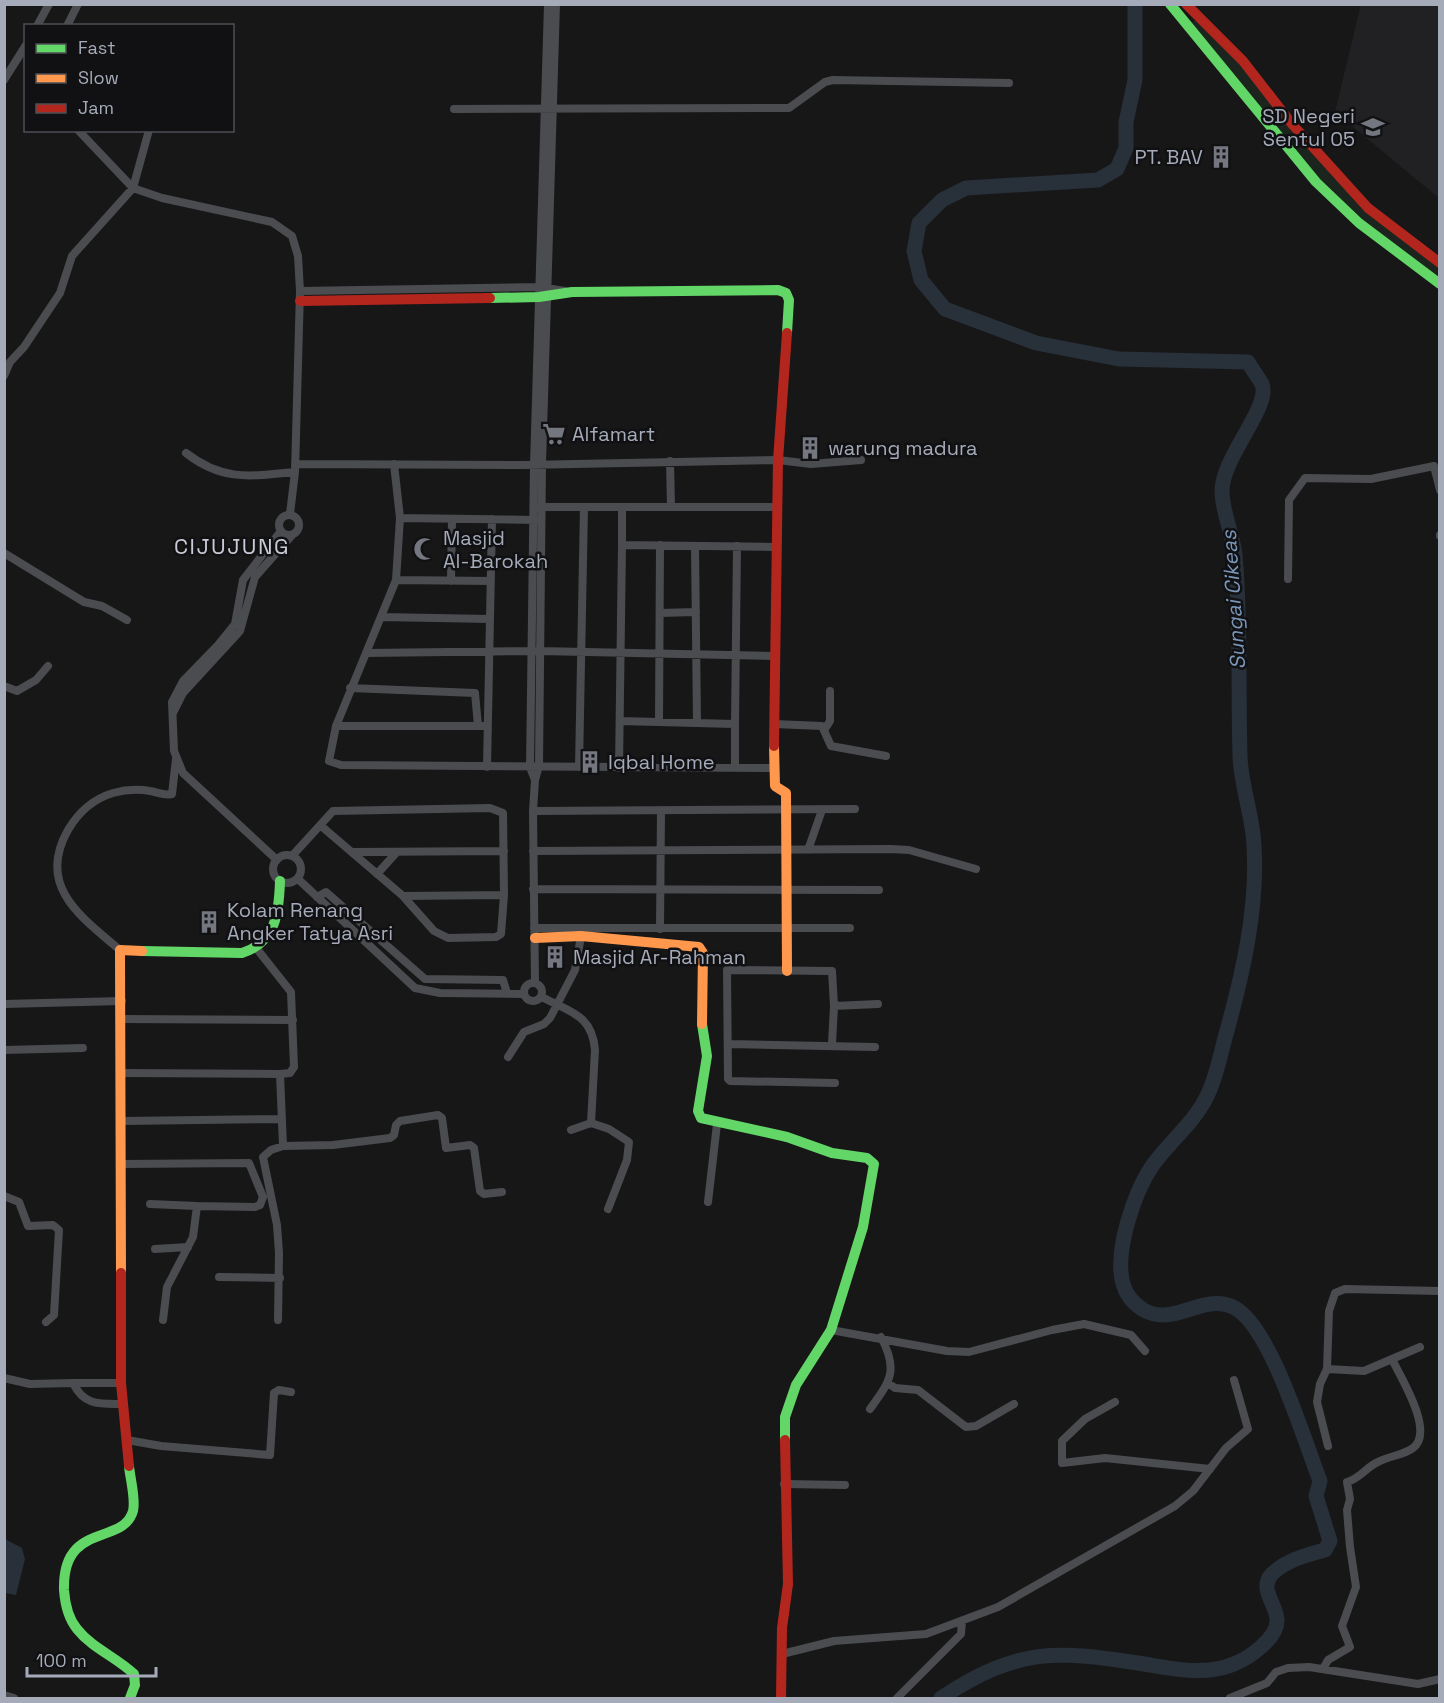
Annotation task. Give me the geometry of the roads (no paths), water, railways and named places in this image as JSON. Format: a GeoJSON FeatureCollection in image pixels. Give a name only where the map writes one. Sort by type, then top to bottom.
{"type":"FeatureCollection","features":[{"type":"Feature","properties":{"kind":"street"},"geometry":{"type":"LineString","coordinates":[[38,24],[50,4]]}},
{"type":"Feature","properties":{"kind":"street"},"geometry":{"type":"LineString","coordinates":[[68,24],[78,4]]}},
{"type":"Feature","properties":{"kind":"street"},"geometry":{"type":"LineString","coordinates":[[548,4],[549,110]]}},
{"type":"Feature","properties":{"kind":"street"},"geometry":{"type":"LineString","coordinates":[[538,520],[533,507],[538,464],[549,110],[556,4]]}},
{"type":"Feature","properties":{"kind":"street"},"geometry":{"type":"LineString","coordinates":[[1170,4],[1243,61],[1292,124],[1368,208],[1440,263]]}},
{"type":"Feature","properties":{"kind":"street"},"geometry":{"type":"LineString","coordinates":[[1186,4],[1194,21],[1317,183],[1362,225],[1440,284]]}},
{"type":"Feature","properties":{"kind":"street"},"geometry":{"type":"LineString","coordinates":[[4,80],[24,48]]}},
{"type":"Feature","properties":{"kind":"street"},"geometry":{"type":"LineString","coordinates":[[454,110],[488,107],[549,110],[789,108],[825,82],[833,80],[1009,83]]}},
{"type":"Feature","properties":{"kind":"street"},"geometry":{"type":"LineString","coordinates":[[80,132],[133,188],[162,198],[257,218],[281,226],[295,242],[300,296],[295,468],[290,514]]}},
{"type":"Feature","properties":{"kind":"street"},"geometry":{"type":"LineString","coordinates":[[4,376],[10,362],[60,293],[72,256],[133,188],[147,132]]}},
{"type":"Feature","properties":{"kind":"street"},"geometry":{"type":"LineString","coordinates":[[300,296],[778,290],[786,293],[789,300],[778,460],[774,784],[786,794],[787,971]]}},
{"type":"Feature","properties":{"kind":"street"},"geometry":{"type":"LineString","coordinates":[[186,453],[201,464],[228,475],[257,476],[295,468],[394,464],[778,460],[811,464],[861,460]]}},
{"type":"Feature","properties":{"kind":"street"},"geometry":{"type":"LineString","coordinates":[[670,461],[671,507]]}},
{"type":"Feature","properties":{"kind":"street"},"geometry":{"type":"LineString","coordinates":[[394,464],[400,518],[396,580],[336,726],[329,755],[332,763],[488,767],[774,768]]}},
{"type":"Feature","properties":{"kind":"street"},"geometry":{"type":"LineString","coordinates":[[535,780],[530,767],[538,520],[542,507],[538,464]]}},
{"type":"Feature","properties":{"kind":"street"},"geometry":{"type":"LineString","coordinates":[[1288,579],[1289,500],[1305,478],[1371,479],[1437,464],[1440,490]]}},
{"type":"Feature","properties":{"kind":"street"},"geometry":{"type":"LineString","coordinates":[[533,507],[777,507]]}},
{"type":"Feature","properties":{"kind":"street"},"geometry":{"type":"LineString","coordinates":[[579,767],[584,507]]}},
{"type":"Feature","properties":{"kind":"street"},"geometry":{"type":"LineString","coordinates":[[619,768],[622,507]]}},
{"type":"Feature","properties":{"kind":"street"},"geometry":{"type":"LineString","coordinates":[[281,531],[279,527],[281,518],[290,514]]}},
{"type":"Feature","properties":{"kind":"street"},"geometry":{"type":"LineString","coordinates":[[173,714],[188,686],[227,649],[240,631],[252,584],[292,534],[297,532],[298,519],[290,514]]}},
{"type":"Feature","properties":{"kind":"street"},"geometry":{"type":"LineString","coordinates":[[400,518],[538,520]]}},
{"type":"Feature","properties":{"kind":"street"},"geometry":{"type":"LineString","coordinates":[[451,581],[452,519]]}},
{"type":"Feature","properties":{"kind":"street"},"geometry":{"type":"LineString","coordinates":[[488,767],[492,519]]}},
{"type":"Feature","properties":{"kind":"street"},"geometry":{"type":"LineString","coordinates":[[281,531],[292,534]]}},
{"type":"Feature","properties":{"kind":"street"},"geometry":{"type":"LineString","coordinates":[[280,881],[288,884],[298,879],[301,874],[301,863],[292,856],[287,855],[277,860],[273,870],[280,881],[278,916],[269,937],[257,949],[242,953],[120,950],[70,905],[60,883],[57,853],[72,824],[83,810],[96,801],[126,791],[172,794],[176,757],[172,702],[177,688],[235,624],[243,580],[281,531]]}},
{"type":"Feature","properties":{"kind":"street"},"geometry":{"type":"LineString","coordinates":[[622,545],[776,547]]}},
{"type":"Feature","properties":{"kind":"street"},"geometry":{"type":"LineString","coordinates":[[659,722],[660,545]]}},
{"type":"Feature","properties":{"kind":"street"},"geometry":{"type":"LineString","coordinates":[[695,546],[696,723]]}},
{"type":"Feature","properties":{"kind":"street"},"geometry":{"type":"LineString","coordinates":[[735,768],[737,546]]}},
{"type":"Feature","properties":{"kind":"street"},"geometry":{"type":"LineString","coordinates":[[4,553],[84,602],[102,606],[127,620]]}},
{"type":"Feature","properties":{"kind":"street"},"geometry":{"type":"LineString","coordinates":[[396,580],[490,581]]}},
{"type":"Feature","properties":{"kind":"street"},"geometry":{"type":"LineString","coordinates":[[660,613],[696,612]]}},
{"type":"Feature","properties":{"kind":"street"},"geometry":{"type":"LineString","coordinates":[[381,617],[490,619]]}},
{"type":"Feature","properties":{"kind":"street"},"geometry":{"type":"LineString","coordinates":[[535,651],[539,766],[535,780],[533,812],[535,983]]}},
{"type":"Feature","properties":{"kind":"street"},"geometry":{"type":"LineString","coordinates":[[366,653],[535,651],[775,656]]}},
{"type":"Feature","properties":{"kind":"street"},"geometry":{"type":"LineString","coordinates":[[4,686],[17,691],[27,687],[48,666]]}},
{"type":"Feature","properties":{"kind":"street"},"geometry":{"type":"LineString","coordinates":[[350,688],[475,693],[478,726]]}},
{"type":"Feature","properties":{"kind":"street"},"geometry":{"type":"LineString","coordinates":[[830,691],[830,721],[825,729],[827,742],[831,746],[886,756]]}},
{"type":"Feature","properties":{"kind":"street"},"geometry":{"type":"LineString","coordinates":[[620,721],[735,724]]}},
{"type":"Feature","properties":{"kind":"street"},"geometry":{"type":"LineString","coordinates":[[774,724],[822,726],[825,729]]}},
{"type":"Feature","properties":{"kind":"street"},"geometry":{"type":"LineString","coordinates":[[336,726],[487,726]]}},
{"type":"Feature","properties":{"kind":"street"},"geometry":{"type":"LineString","coordinates":[[176,757],[183,773],[277,860]]}},
{"type":"Feature","properties":{"kind":"street"},"geometry":{"type":"LineString","coordinates":[[292,856],[320,825],[333,811],[490,808],[503,813],[504,895],[501,934],[496,937],[448,938],[434,931],[403,896],[320,825]]}},
{"type":"Feature","properties":{"kind":"street"},"geometry":{"type":"LineString","coordinates":[[533,812],[855,809]]}},
{"type":"Feature","properties":{"kind":"street"},"geometry":{"type":"LineString","coordinates":[[808,850],[822,810]]}},
{"type":"Feature","properties":{"kind":"street"},"geometry":{"type":"LineString","coordinates":[[660,929],[661,812]]}},
{"type":"Feature","properties":{"kind":"street"},"geometry":{"type":"LineString","coordinates":[[533,851],[909,850],[976,869]]}},
{"type":"Feature","properties":{"kind":"street"},"geometry":{"type":"LineString","coordinates":[[353,852],[504,851]]}},
{"type":"Feature","properties":{"kind":"street"},"geometry":{"type":"LineString","coordinates":[[377,874],[396,853]]}},
{"type":"Feature","properties":{"kind":"street"},"geometry":{"type":"LineString","coordinates":[[298,879],[415,988],[440,993],[524,994],[531,1002],[542,997]]}},
{"type":"Feature","properties":{"kind":"street"},"geometry":{"type":"LineString","coordinates":[[533,889],[879,890]]}},
{"type":"Feature","properties":{"kind":"street"},"geometry":{"type":"LineString","coordinates":[[317,897],[326,892],[421,977],[503,980],[507,993]]}},
{"type":"Feature","properties":{"kind":"street"},"geometry":{"type":"LineString","coordinates":[[403,896],[504,895]]}},
{"type":"Feature","properties":{"kind":"street"},"geometry":{"type":"LineString","coordinates":[[352,930],[360,921]]}},
{"type":"Feature","properties":{"kind":"street"},"geometry":{"type":"LineString","coordinates":[[535,933],[660,929],[850,928]]}},
{"type":"Feature","properties":{"kind":"street"},"geometry":{"type":"LineString","coordinates":[[535,933],[687,945],[703,950],[702,1035],[707,1056],[698,1111],[701,1119],[787,1137],[832,1153],[872,1161],[874,1168],[863,1227],[831,1330],[804,1370],[788,1407],[784,1484],[788,1584],[782,1628],[781,1698]]}},
{"type":"Feature","properties":{"kind":"street"},"geometry":{"type":"LineString","coordinates":[[508,1058],[524,1032],[544,1024],[557,1006],[575,970],[581,936]]}},
{"type":"Feature","properties":{"kind":"street"},"geometry":{"type":"LineString","coordinates":[[122,1073],[290,1073],[294,1067],[290,988],[257,949]]}},
{"type":"Feature","properties":{"kind":"street"},"geometry":{"type":"LineString","coordinates":[[120,950],[122,1001],[121,1383],[133,1505],[131,1516],[123,1523],[81,1544],[69,1554],[64,1572],[64,1597],[69,1617],[83,1636],[134,1674],[135,1684],[130,1698]]}},
{"type":"Feature","properties":{"kind":"street"},"geometry":{"type":"LineString","coordinates":[[384,961],[392,951]]}},
{"type":"Feature","properties":{"kind":"street"},"geometry":{"type":"LineString","coordinates":[[718,970],[832,971],[834,1006],[832,1044]]}},
{"type":"Feature","properties":{"kind":"street"},"geometry":{"type":"LineString","coordinates":[[727,970],[728,1079],[730,1081],[835,1083]]}},
{"type":"Feature","properties":{"kind":"street"},"geometry":{"type":"LineString","coordinates":[[440,979],[440,993]]}},
{"type":"Feature","properties":{"kind":"street"},"geometry":{"type":"LineString","coordinates":[[524,994],[525,988],[535,983]]}},
{"type":"Feature","properties":{"kind":"street"},"geometry":{"type":"LineString","coordinates":[[535,983],[542,988],[542,997]]}},
{"type":"Feature","properties":{"kind":"street"},"geometry":{"type":"LineString","coordinates":[[542,997],[579,1015],[588,1024],[594,1038],[591,1124]]}},
{"type":"Feature","properties":{"kind":"street"},"geometry":{"type":"LineString","coordinates":[[4,1004],[122,1001]]}},
{"type":"Feature","properties":{"kind":"street"},"geometry":{"type":"LineString","coordinates":[[834,1006],[878,1004]]}},
{"type":"Feature","properties":{"kind":"street"},"geometry":{"type":"LineString","coordinates":[[122,1019],[293,1020]]}},
{"type":"Feature","properties":{"kind":"street"},"geometry":{"type":"LineString","coordinates":[[729,1044],[832,1044],[875,1047]]}},
{"type":"Feature","properties":{"kind":"street"},"geometry":{"type":"LineString","coordinates":[[4,1050],[83,1048]]}},
{"type":"Feature","properties":{"kind":"street"},"geometry":{"type":"LineString","coordinates":[[280,1074],[280,1119],[283,1146]]}},
{"type":"Feature","properties":{"kind":"street"},"geometry":{"type":"LineString","coordinates":[[278,1320],[280,1278],[277,1225],[263,1157],[271,1150],[283,1146],[333,1145],[390,1138],[394,1135],[396,1125],[400,1121],[438,1115],[442,1118],[446,1148],[473,1146],[480,1191],[484,1194],[502,1192]]}},
{"type":"Feature","properties":{"kind":"street"},"geometry":{"type":"LineString","coordinates":[[122,1121],[280,1119]]}},
{"type":"Feature","properties":{"kind":"street"},"geometry":{"type":"LineString","coordinates":[[571,1130],[591,1124],[609,1129],[629,1142],[627,1160],[608,1209]]}},
{"type":"Feature","properties":{"kind":"street"},"geometry":{"type":"LineString","coordinates":[[708,1202],[717,1124]]}},
{"type":"Feature","properties":{"kind":"street"},"geometry":{"type":"LineString","coordinates":[[121,1164],[247,1162],[252,1165],[263,1197],[260,1205],[150,1204]]}},
{"type":"Feature","properties":{"kind":"street"},"geometry":{"type":"LineString","coordinates":[[4,1196],[20,1202],[28,1226],[53,1225],[59,1230],[54,1314],[46,1322]]}},
{"type":"Feature","properties":{"kind":"street"},"geometry":{"type":"LineString","coordinates":[[163,1320],[167,1287],[196,1228],[197,1206]]}},
{"type":"Feature","properties":{"kind":"street"},"geometry":{"type":"LineString","coordinates":[[155,1249],[188,1247]]}},
{"type":"Feature","properties":{"kind":"street"},"geometry":{"type":"LineString","coordinates":[[219,1277],[280,1278]]}},
{"type":"Feature","properties":{"kind":"street"},"geometry":{"type":"LineString","coordinates":[[1328,1446],[1317,1402],[1327,1369],[1330,1302],[1335,1293],[1345,1289],[1440,1291]]}},
{"type":"Feature","properties":{"kind":"street"},"geometry":{"type":"LineString","coordinates":[[831,1330],[969,1352],[1052,1329],[1084,1324],[1131,1335],[1145,1351]]}},
{"type":"Feature","properties":{"kind":"street"},"geometry":{"type":"LineString","coordinates":[[870,1409],[888,1383],[891,1360],[881,1337]]}},
{"type":"Feature","properties":{"kind":"street"},"geometry":{"type":"LineString","coordinates":[[1327,1369],[1364,1371],[1420,1347]]}},
{"type":"Feature","properties":{"kind":"street"},"geometry":{"type":"LineString","coordinates":[[1323,1669],[1328,1660],[1350,1647],[1342,1626],[1356,1587],[1350,1547],[1347,1510],[1350,1499],[1347,1482],[1358,1478],[1378,1462],[1412,1449],[1418,1442],[1419,1415],[1393,1360]]}},
{"type":"Feature","properties":{"kind":"street"},"geometry":{"type":"LineString","coordinates":[[4,1378],[30,1384],[121,1383]]}},
{"type":"Feature","properties":{"kind":"street"},"geometry":{"type":"LineString","coordinates":[[782,1654],[834,1641],[919,1636],[962,1621],[1006,1603],[1148,1523],[1193,1491],[1226,1448],[1248,1429],[1234,1380]]}},
{"type":"Feature","properties":{"kind":"street"},"geometry":{"type":"LineString","coordinates":[[73,1383],[77,1392],[90,1402],[123,1404]]}},
{"type":"Feature","properties":{"kind":"street"},"geometry":{"type":"LineString","coordinates":[[888,1383],[895,1388],[918,1390],[966,1426],[976,1426],[1014,1404]]}},
{"type":"Feature","properties":{"kind":"street"},"geometry":{"type":"LineString","coordinates":[[127,1440],[161,1446],[270,1455],[274,1393],[279,1390],[291,1392]]}},
{"type":"Feature","properties":{"kind":"street"},"geometry":{"type":"LineString","coordinates":[[1115,1402],[1085,1419],[1062,1441],[1062,1462],[1105,1458],[1210,1468]]}},
{"type":"Feature","properties":{"kind":"street"},"geometry":{"type":"LineString","coordinates":[[784,1484],[845,1485]]}},
{"type":"Feature","properties":{"kind":"street"},"geometry":{"type":"LineString","coordinates":[[897,1698],[961,1634],[962,1621]]}},
{"type":"Feature","properties":{"kind":"street"},"geometry":{"type":"LineString","coordinates":[[1230,1698],[1266,1683],[1278,1671],[1299,1667],[1418,1684],[1440,1679]]}},
{"type":"Feature","properties":{"kind":"street"},"geometry":{"type":"LineString","coordinates":[[4,1695],[14,1698]]}},
{"type":"Feature","properties":{"kind":"waterway","name":"Sungai Cikeas"},"geometry":{"type":"LineString","coordinates":[[941,1698],[993,1669],[1016,1661],[1038,1657],[1086,1656],[1201,1671],[1234,1664],[1268,1640],[1276,1627],[1276,1614],[1267,1591],[1268,1579],[1290,1562],[1325,1550],[1330,1541],[1316,1496],[1320,1481],[1296,1414],[1273,1361],[1248,1319],[1235,1308],[1223,1304],[1200,1306],[1166,1315],[1154,1314],[1142,1309],[1130,1298],[1124,1288],[1121,1271],[1121,1256],[1127,1223],[1145,1178],[1159,1157],[1197,1113],[1211,1087],[1237,991],[1251,919],[1255,870],[1252,824],[1242,779],[1240,756],[1237,580],[1235,555],[1222,491],[1230,463],[1260,406],[1263,394],[1262,384],[1248,362],[1119,359],[1036,343],[945,309],[921,280],[914,251],[919,223],[942,200],[966,188],[1098,180],[1117,169],[1126,148],[1126,122],[1135,80],[1135,4]]}},
{"type":"Feature","properties":{"kind":"place","name":"SD Negeri Sentul 05"},"geometry":{"type":"Point","coordinates":[1373,127]}},
{"type":"Feature","properties":{"kind":"place","name":"PT. BAV"},"geometry":{"type":"Point","coordinates":[1221,157]}},
{"type":"Feature","properties":{"kind":"place","name":"Alfamart"},"geometry":{"type":"Point","coordinates":[554,434]}},
{"type":"Feature","properties":{"kind":"place","name":"warung madura"},"geometry":{"type":"Point","coordinates":[810,448]}},
{"type":"Feature","properties":{"kind":"place","name":"Masjid Al-Barokah"},"geometry":{"type":"Point","coordinates":[425,549]}},
{"type":"Feature","properties":{"kind":"place","name":"Iqbal Home"},"geometry":{"type":"Point","coordinates":[590,762]}},
{"type":"Feature","properties":{"kind":"place","name":"Kolam Renang Angker Tatya Asri"},"geometry":{"type":"Point","coordinates":[209,922]}},
{"type":"Feature","properties":{"kind":"place","name":"Masjid Ar-Rahman"},"geometry":{"type":"Point","coordinates":[555,957]}},
{"type":"Feature","properties":{"kind":"district","name":"CIJUJUNG"},"geometry":{"type":"Point","coordinates":[232,546]}}]}
